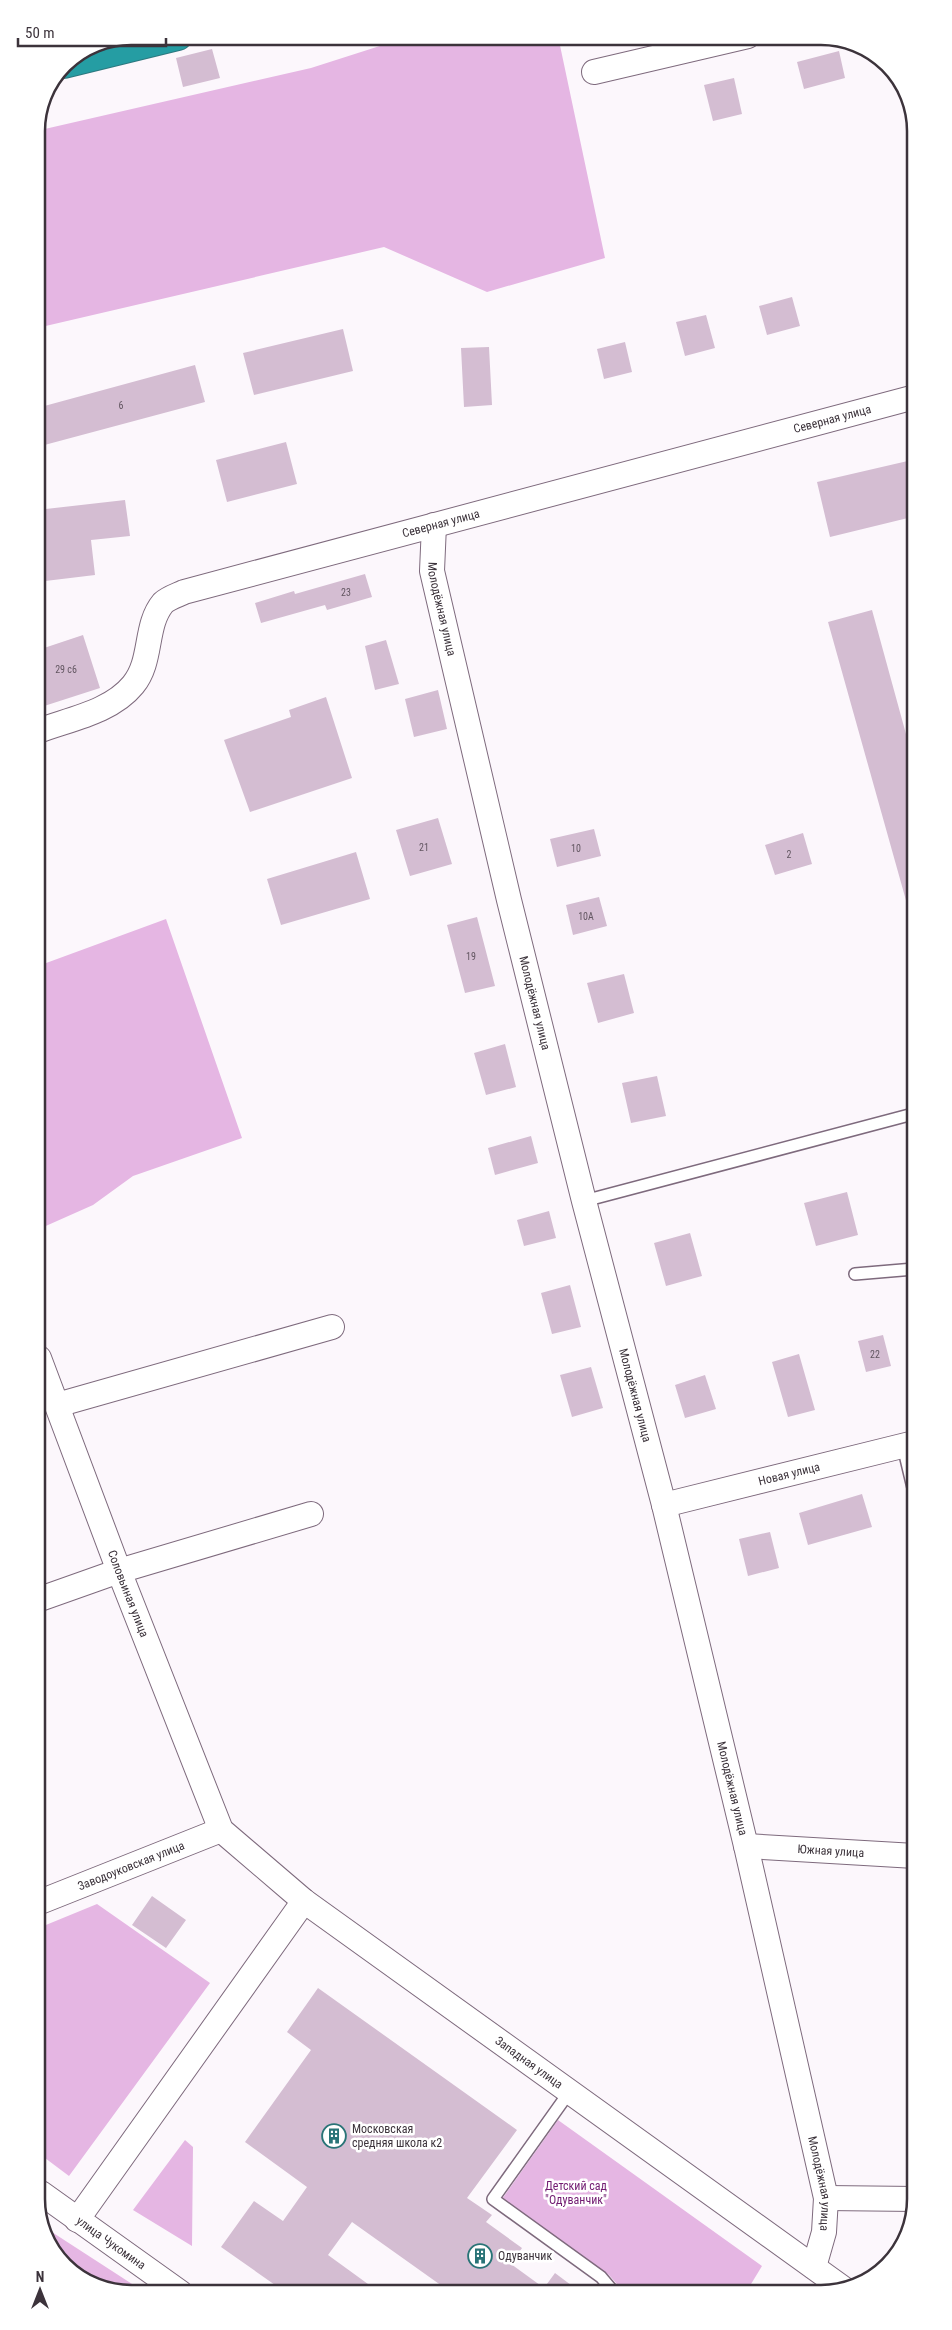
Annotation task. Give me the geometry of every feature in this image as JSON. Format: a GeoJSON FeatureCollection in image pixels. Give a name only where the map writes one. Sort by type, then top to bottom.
{"type":"FeatureCollection","features":[{"type":"Feature","properties":{"kind":"highway"},"geometry":{"type":"LineString","coordinates":[[85,59],[141,45]]}},
{"type":"Feature","properties":{"kind":"street"},"geometry":{"type":"LineString","coordinates":[[594,72],[710,45]]}},
{"type":"Feature","properties":{"kind":"street","name":"Северная улица"},"geometry":{"type":"LineString","coordinates":[[45,728],[115,703],[134,684],[146,662],[155,617],[164,601],[184,592],[907,399]]}},
{"type":"Feature","properties":{"kind":"street","name":"Молодёжная улица"},"geometry":{"type":"LineString","coordinates":[[434,526],[432,571],[509,900],[584,1200],[664,1505],[746,1846],[826,2198],[824,2232],[814,2267]]}},
{"type":"Feature","properties":{"kind":"street"},"geometry":{"type":"LineString","coordinates":[[57,1405],[332,1328]]}},
{"type":"Feature","properties":{"kind":"street","name":"Соловьиная улица"},"geometry":{"type":"LineString","coordinates":[[45,1374],[119,1571],[221,1830]]}},
{"type":"Feature","properties":{"kind":"street","name":"Новая улица"},"geometry":{"type":"LineString","coordinates":[[664,1505],[907,1444]]}},
{"type":"Feature","properties":{"kind":"street"},"geometry":{"type":"LineString","coordinates":[[45,1597],[119,1571],[310,1514]]}},
{"type":"Feature","properties":{"kind":"street","name":"Западная улица"},"geometry":{"type":"LineString","coordinates":[[221,1830],[304,1901],[836,2283]]}},
{"type":"Feature","properties":{"kind":"street","name":"Заводоуковская улица"},"geometry":{"type":"LineString","coordinates":[[45,1900],[221,1830]]}},
{"type":"Feature","properties":{"kind":"street","name":"Южная улица"},"geometry":{"type":"LineString","coordinates":[[746,1846],[907,1856]]}},
{"type":"Feature","properties":{"kind":"street"},"geometry":{"type":"LineString","coordinates":[[77,2220],[304,1901]]}},
{"type":"Feature","properties":{"kind":"street","name":"улица Чукомина"},"geometry":{"type":"LineString","coordinates":[[45,2196],[170,2285]]}},
{"type":"Feature","properties":{"kind":"street"},"geometry":{"type":"LineString","coordinates":[[826,2198],[907,2199]]}},
{"type":"Feature","properties":{"kind":"lane"},"geometry":{"type":"LineString","coordinates":[[584,1200],[907,1116]]}},
{"type":"Feature","properties":{"kind":"lane"},"geometry":{"type":"LineString","coordinates":[[854,1274],[907,1270]]}},
{"type":"Feature","properties":{"kind":"lane"},"geometry":{"type":"LineString","coordinates":[[570,2091],[493,2199],[601,2278],[607,2285]]}},
{"type":"Feature","properties":{"kind":"green space"},"geometry":{"type":"Polygon","coordinates":[[[383,45],[560,45],[605,258],[487,292],[384,247],[45,326],[45,129],[311,68],[383,45]]]}},
{"type":"Feature","properties":{"kind":"green space"},"geometry":{"type":"Polygon","coordinates":[[[166,919],[242,1138],[133,1176],[93,1205],[45,1226],[45,963],[166,919]]]}},
{"type":"Feature","properties":{"kind":"green space"},"geometry":{"type":"Polygon","coordinates":[[[97,1904],[210,1983],[69,2176],[45,2158],[45,1925],[97,1904]]]}},
{"type":"Feature","properties":{"kind":"green space","name":"Детский сад \"Одуванчик\""},"geometry":{"type":"Polygon","coordinates":[[[558,2120],[762,2266],[750,2285],[618,2285],[609,2275],[502,2199],[558,2120]]]}},
{"type":"Feature","properties":{"kind":"green space"},"geometry":{"type":"Polygon","coordinates":[[[185,2140],[193,2147],[192,2246],[133,2210],[185,2140]]]}},
{"type":"Feature","properties":{"kind":"green space"},"geometry":{"type":"Polygon","coordinates":[[[52,2232],[134,2285],[114,2283],[88,2273],[70,2260],[52,2232]]]}},
{"type":"Feature","properties":{"kind":"building"},"geometry":{"type":"Polygon","coordinates":[[[212,49],[220,78],[183,87],[176,58],[212,49]]]}},
{"type":"Feature","properties":{"kind":"building"},"geometry":{"type":"Polygon","coordinates":[[[839,51],[845,78],[804,89],[797,62],[839,51]]]}},
{"type":"Feature","properties":{"kind":"building"},"geometry":{"type":"Polygon","coordinates":[[[734,78],[742,114],[713,121],[704,85],[734,78]]]}},
{"type":"Feature","properties":{"kind":"building"},"geometry":{"type":"Polygon","coordinates":[[[792,297],[800,326],[767,335],[759,306],[792,297]]]}},
{"type":"Feature","properties":{"kind":"building"},"geometry":{"type":"Polygon","coordinates":[[[706,315],[715,348],[685,356],[676,322],[706,315]]]}},
{"type":"Feature","properties":{"kind":"building"},"geometry":{"type":"Polygon","coordinates":[[[343,329],[353,371],[254,395],[243,353],[343,329]]]}},
{"type":"Feature","properties":{"kind":"building"},"geometry":{"type":"Polygon","coordinates":[[[625,342],[632,372],[604,379],[597,349],[625,342]]]}},
{"type":"Feature","properties":{"kind":"building"},"geometry":{"type":"Polygon","coordinates":[[[489,347],[492,405],[464,407],[461,348],[489,347]]]}},
{"type":"Feature","properties":{"kind":"building"},"geometry":{"type":"Polygon","coordinates":[[[195,365],[205,402],[45,445],[45,406],[195,365]]]}},
{"type":"Feature","properties":{"kind":"building"},"geometry":{"type":"Polygon","coordinates":[[[286,442],[297,484],[227,502],[216,460],[286,442]]]}},
{"type":"Feature","properties":{"kind":"building"},"geometry":{"type":"Polygon","coordinates":[[[907,461],[907,518],[830,537],[817,482],[907,461]]]}},
{"type":"Feature","properties":{"kind":"building"},"geometry":{"type":"Polygon","coordinates":[[[125,500],[130,536],[91,540],[95,575],[45,581],[45,509],[125,500]]]}},
{"type":"Feature","properties":{"kind":"building"},"geometry":{"type":"Polygon","coordinates":[[[365,574],[372,597],[327,610],[325,605],[261,623],[255,603],[294,591],[295,594],[365,574]]]}},
{"type":"Feature","properties":{"kind":"building"},"geometry":{"type":"Polygon","coordinates":[[[872,610],[907,738],[907,904],[828,622],[872,610]]]}},
{"type":"Feature","properties":{"kind":"building"},"geometry":{"type":"Polygon","coordinates":[[[83,635],[100,688],[45,706],[45,648],[83,635]]]}},
{"type":"Feature","properties":{"kind":"building"},"geometry":{"type":"Polygon","coordinates":[[[386,640],[399,684],[375,690],[365,646],[386,640]]]}},
{"type":"Feature","properties":{"kind":"building"},"geometry":{"type":"Polygon","coordinates":[[[438,690],[447,729],[414,737],[405,699],[438,690]]]}},
{"type":"Feature","properties":{"kind":"building"},"geometry":{"type":"Polygon","coordinates":[[[326,697],[352,778],[250,812],[224,740],[291,717],[289,710],[326,697]]]}},
{"type":"Feature","properties":{"kind":"building"},"geometry":{"type":"Polygon","coordinates":[[[438,818],[452,864],[410,876],[396,830],[438,818]]]}},
{"type":"Feature","properties":{"kind":"building"},"geometry":{"type":"Polygon","coordinates":[[[594,829],[601,856],[557,867],[550,839],[594,829]]]}},
{"type":"Feature","properties":{"kind":"building"},"geometry":{"type":"Polygon","coordinates":[[[803,833],[812,864],[775,875],[765,845],[803,833]]]}},
{"type":"Feature","properties":{"kind":"building"},"geometry":{"type":"Polygon","coordinates":[[[356,852],[370,899],[281,925],[267,879],[356,852]]]}},
{"type":"Feature","properties":{"kind":"building"},"geometry":{"type":"Polygon","coordinates":[[[599,897],[607,926],[573,935],[566,905],[599,897]]]}},
{"type":"Feature","properties":{"kind":"building"},"geometry":{"type":"Polygon","coordinates":[[[477,917],[495,986],[465,993],[447,925],[477,917]]]}},
{"type":"Feature","properties":{"kind":"building"},"geometry":{"type":"Polygon","coordinates":[[[624,974],[634,1013],[598,1023],[587,983],[624,974]]]}},
{"type":"Feature","properties":{"kind":"building"},"geometry":{"type":"Polygon","coordinates":[[[505,1044],[516,1087],[486,1095],[474,1053],[505,1044]]]}},
{"type":"Feature","properties":{"kind":"building"},"geometry":{"type":"Polygon","coordinates":[[[657,1076],[666,1116],[631,1123],[622,1083],[657,1076]]]}},
{"type":"Feature","properties":{"kind":"building"},"geometry":{"type":"Polygon","coordinates":[[[531,1136],[538,1163],[495,1175],[488,1148],[531,1136]]]}},
{"type":"Feature","properties":{"kind":"building"},"geometry":{"type":"Polygon","coordinates":[[[847,1192],[858,1235],[816,1246],[804,1203],[847,1192]]]}},
{"type":"Feature","properties":{"kind":"building"},"geometry":{"type":"Polygon","coordinates":[[[549,1211],[556,1238],[524,1246],[517,1220],[549,1211]]]}},
{"type":"Feature","properties":{"kind":"building"},"geometry":{"type":"Polygon","coordinates":[[[690,1233],[702,1276],[666,1286],[654,1243],[690,1233]]]}},
{"type":"Feature","properties":{"kind":"building"},"geometry":{"type":"Polygon","coordinates":[[[570,1285],[581,1327],[552,1334],[541,1293],[570,1285]]]}},
{"type":"Feature","properties":{"kind":"building"},"geometry":{"type":"Polygon","coordinates":[[[883,1335],[891,1366],[866,1372],[858,1341],[883,1335]]]}},
{"type":"Feature","properties":{"kind":"building"},"geometry":{"type":"Polygon","coordinates":[[[799,1354],[815,1410],[788,1417],[772,1362],[799,1354]]]}},
{"type":"Feature","properties":{"kind":"building"},"geometry":{"type":"Polygon","coordinates":[[[591,1367],[603,1408],[572,1417],[560,1375],[591,1367]]]}},
{"type":"Feature","properties":{"kind":"building"},"geometry":{"type":"Polygon","coordinates":[[[705,1375],[716,1409],[685,1418],[675,1385],[705,1375]]]}},
{"type":"Feature","properties":{"kind":"building"},"geometry":{"type":"Polygon","coordinates":[[[862,1494],[872,1527],[808,1545],[799,1513],[862,1494]]]}},
{"type":"Feature","properties":{"kind":"building"},"geometry":{"type":"Polygon","coordinates":[[[770,1532],[779,1568],[748,1576],[739,1539],[770,1532]]]}},
{"type":"Feature","properties":{"kind":"building"},"geometry":{"type":"Polygon","coordinates":[[[152,1896],[186,1920],[166,1948],[132,1925],[152,1896]]]}},
{"type":"Feature","properties":{"kind":"building","name":"Московская средняя школа к2"},"geometry":{"type":"Polygon","coordinates":[[[318,1988],[517,2130],[467,2198],[492,2215],[486,2222],[522,2248],[511,2264],[540,2285],[441,2285],[352,2222],[328,2255],[369,2285],[275,2285],[221,2247],[254,2201],[283,2221],[307,2187],[245,2142],[311,2050],[287,2032],[318,1988]]]}},
{"type":"Feature","properties":{"kind":"building","name":"Московская средняя школа к2"},"geometry":{"type":"Polygon","coordinates":[[[555,2273],[571,2285],[546,2285],[555,2273]]]}},
{"type":"Feature","properties":{"kind":"place","name":"Московская средняя школа к2"},"geometry":{"type":"Point","coordinates":[334,2136]}},
{"type":"Feature","properties":{"kind":"place","name":"Одуванчик"},"geometry":{"type":"Point","coordinates":[480,2256]}}]}
